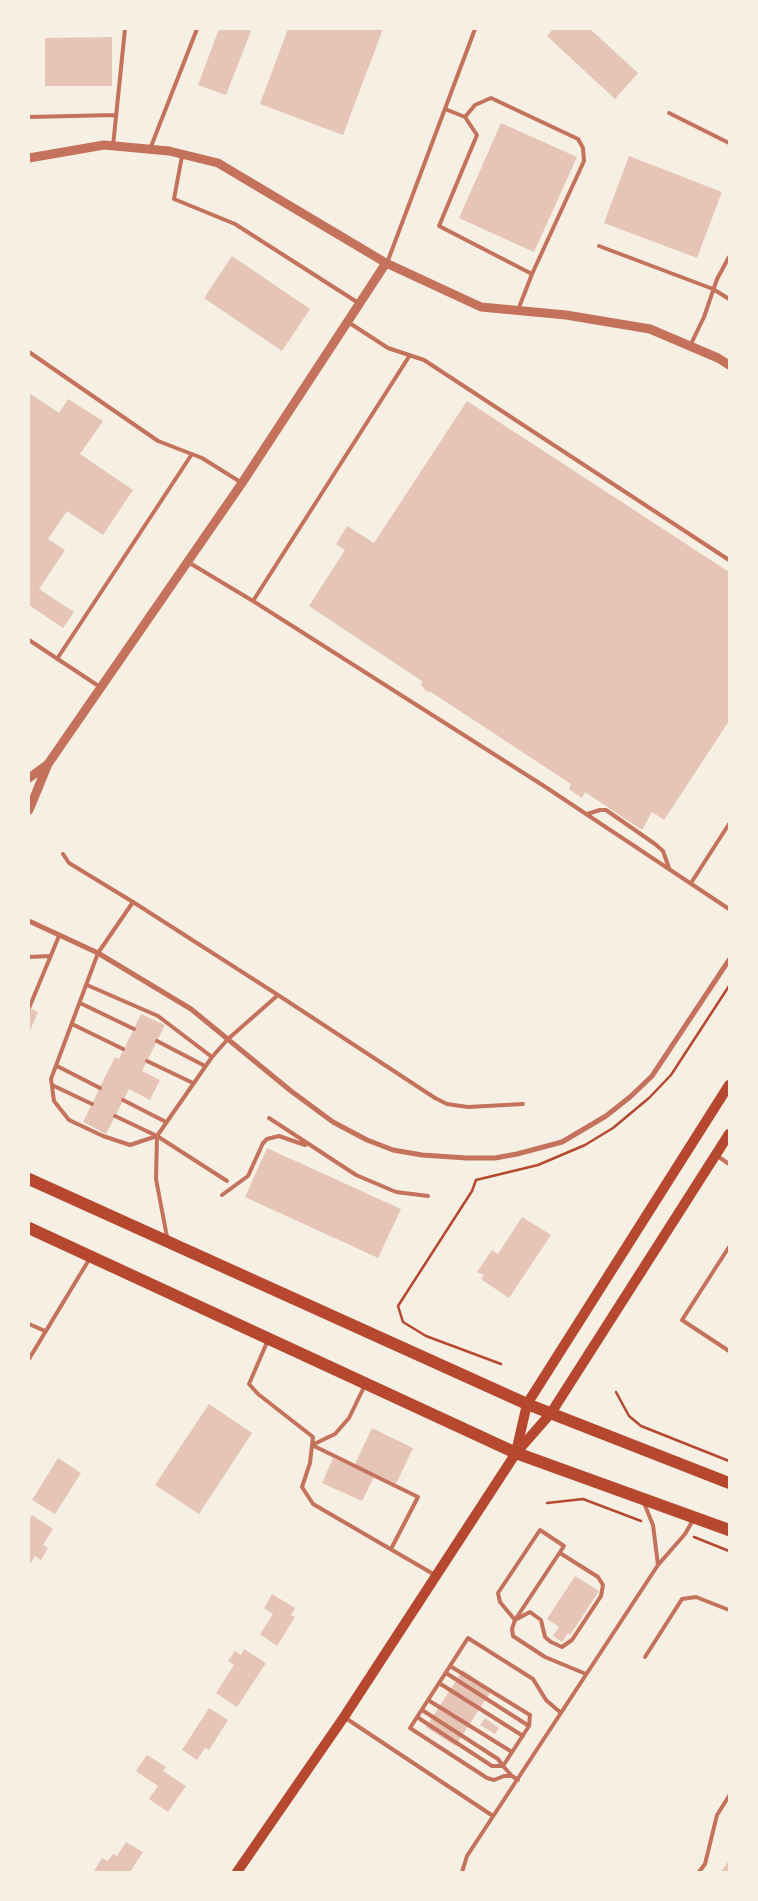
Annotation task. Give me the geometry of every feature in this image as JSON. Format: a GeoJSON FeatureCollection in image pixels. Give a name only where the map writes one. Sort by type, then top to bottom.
{"type":"FeatureCollection","features":[{"type":"Feature","properties":{"kind":"highway"},"geometry":{"type":"LineString","coordinates":[[29,1179],[527,1404],[729,1483]]}},
{"type":"Feature","properties":{"kind":"highway"},"geometry":{"type":"LineString","coordinates":[[29,1228],[516,1453],[729,1530]]}},
{"type":"Feature","properties":{"kind":"main road"},"geometry":{"type":"LineString","coordinates":[[516,1453],[527,1404],[729,1085]]}},
{"type":"Feature","properties":{"kind":"main road"},"geometry":{"type":"LineString","coordinates":[[237,1872],[344,1717],[516,1453],[551,1413],[729,1134]]}},
{"type":"Feature","properties":{"kind":"street"},"geometry":{"type":"LineString","coordinates":[[29,158],[104,145],[150,149],[218,163],[386,263],[481,307],[566,315],[650,328],[718,358],[729,365]]}},
{"type":"Feature","properties":{"kind":"street"},"geometry":{"type":"LineString","coordinates":[[29,810],[48,764],[102,689],[242,483],[386,263]]}},
{"type":"Feature","properties":{"kind":"street"},"geometry":{"type":"LineString","coordinates":[[29,778],[48,764]]}},
{"type":"Feature","properties":{"kind":"street"},"geometry":{"type":"LineString","coordinates":[[29,921],[98,954],[184,1005],[290,1091],[333,1122],[367,1140],[393,1150],[422,1155],[467,1158],[494,1158],[562,1142],[606,1116],[652,1076],[729,960]]}},
{"type":"Feature","properties":{"kind":"lane"},"geometry":{"type":"LineString","coordinates":[[113,146],[125,29]]}},
{"type":"Feature","properties":{"kind":"lane"},"geometry":{"type":"LineString","coordinates":[[150,149],[197,29]]}},
{"type":"Feature","properties":{"kind":"lane"},"geometry":{"type":"LineString","coordinates":[[386,263],[475,29]]}},
{"type":"Feature","properties":{"kind":"lane"},"geometry":{"type":"LineString","coordinates":[[464,117],[475,105],[491,98],[578,138],[584,148],[584,161],[532,274],[518,310]]}},
{"type":"Feature","properties":{"kind":"lane"},"geometry":{"type":"LineString","coordinates":[[445,108],[464,117],[477,135],[439,226],[532,274]]}},
{"type":"Feature","properties":{"kind":"lane"},"geometry":{"type":"LineString","coordinates":[[669,113],[729,143]]}},
{"type":"Feature","properties":{"kind":"lane"},"geometry":{"type":"LineString","coordinates":[[29,117],[115,115]]}},
{"type":"Feature","properties":{"kind":"lane"},"geometry":{"type":"LineString","coordinates":[[182,155],[174,199],[235,224],[360,304]]}},
{"type":"Feature","properties":{"kind":"lane"},"geometry":{"type":"LineString","coordinates":[[599,246],[713,289],[729,299]]}},
{"type":"Feature","properties":{"kind":"lane"},"geometry":{"type":"LineString","coordinates":[[690,346],[704,317],[717,279],[729,257]]}},
{"type":"Feature","properties":{"kind":"lane"},"geometry":{"type":"LineString","coordinates":[[348,322],[388,348],[424,360],[729,560]]}},
{"type":"Feature","properties":{"kind":"lane"},"geometry":{"type":"LineString","coordinates":[[29,352],[158,441],[202,458],[242,483]]}},
{"type":"Feature","properties":{"kind":"lane"},"geometry":{"type":"LineString","coordinates":[[253,601],[410,355]]}},
{"type":"Feature","properties":{"kind":"lane"},"geometry":{"type":"LineString","coordinates":[[57,659],[192,454]]}},
{"type":"Feature","properties":{"kind":"lane"},"geometry":{"type":"LineString","coordinates":[[188,562],[253,601],[586,814],[729,909]]}},
{"type":"Feature","properties":{"kind":"lane"},"geometry":{"type":"LineString","coordinates":[[29,640],[102,689]]}},
{"type":"Feature","properties":{"kind":"lane"},"geometry":{"type":"LineString","coordinates":[[586,814],[606,810],[663,851],[669,868]]}},
{"type":"Feature","properties":{"kind":"lane"},"geometry":{"type":"LineString","coordinates":[[691,883],[729,824]]}},
{"type":"Feature","properties":{"kind":"lane"},"geometry":{"type":"LineString","coordinates":[[63,854],[69,863],[133,902],[441,1101],[468,1108],[523,1104]]}},
{"type":"Feature","properties":{"kind":"lane"},"geometry":{"type":"LineString","coordinates":[[133,902],[98,954],[51,1079],[54,1101],[69,1120],[103,1136],[130,1145],[157,1136]]}},
{"type":"Feature","properties":{"kind":"lane"},"geometry":{"type":"LineString","coordinates":[[29,1008],[59,936]]}},
{"type":"Feature","properties":{"kind":"lane"},"geometry":{"type":"LineString","coordinates":[[29,957],[50,956]]}},
{"type":"Feature","properties":{"kind":"lane"},"geometry":{"type":"LineString","coordinates":[[87,985],[158,1016],[212,1057]]}},
{"type":"Feature","properties":{"kind":"lane"},"geometry":{"type":"LineString","coordinates":[[168,1242],[156,1179],[157,1136],[212,1057],[228,1039],[278,995]]}},
{"type":"Feature","properties":{"kind":"lane"},"geometry":{"type":"LineString","coordinates":[[80,1003],[134,1029]]}},
{"type":"Feature","properties":{"kind":"lane"},"geometry":{"type":"LineString","coordinates":[[72,1024],[124,1049]]}},
{"type":"Feature","properties":{"kind":"lane"},"geometry":{"type":"LineString","coordinates":[[157,1041],[205,1066]]}},
{"type":"Feature","properties":{"kind":"lane"},"geometry":{"type":"LineString","coordinates":[[147,1060],[194,1083]]}},
{"type":"Feature","properties":{"kind":"lane"},"geometry":{"type":"LineString","coordinates":[[57,1066],[100,1088]]}},
{"type":"Feature","properties":{"kind":"lane"},"geometry":{"type":"LineString","coordinates":[[52,1085],[92,1104]]}},
{"type":"Feature","properties":{"kind":"lane"},"geometry":{"type":"LineString","coordinates":[[123,1100],[166,1122]]}},
{"type":"Feature","properties":{"kind":"lane"},"geometry":{"type":"LineString","coordinates":[[115,1116],[157,1136],[227,1181]]}},
{"type":"Feature","properties":{"kind":"lane"},"geometry":{"type":"LineString","coordinates":[[269,1118],[356,1176],[396,1192],[428,1196]]}},
{"type":"Feature","properties":{"kind":"lane"},"geometry":{"type":"LineString","coordinates":[[222,1195],[248,1176],[263,1143],[267,1139],[279,1136],[314,1149]]}},
{"type":"Feature","properties":{"kind":"lane"},"geometry":{"type":"LineString","coordinates":[[716,1155],[729,1164]]}},
{"type":"Feature","properties":{"kind":"lane"},"geometry":{"type":"LineString","coordinates":[[729,1247],[682,1320],[729,1351]]}},
{"type":"Feature","properties":{"kind":"lane"},"geometry":{"type":"LineString","coordinates":[[29,1359],[91,1256]]}},
{"type":"Feature","properties":{"kind":"lane"},"geometry":{"type":"LineString","coordinates":[[29,1324],[45,1331]]}},
{"type":"Feature","properties":{"kind":"lane"},"geometry":{"type":"LineString","coordinates":[[268,1337],[249,1384],[258,1394],[313,1436],[310,1464],[302,1487],[313,1504],[435,1575]]}},
{"type":"Feature","properties":{"kind":"lane"},"geometry":{"type":"LineString","coordinates":[[312,1445],[335,1434],[349,1418],[366,1383]]}},
{"type":"Feature","properties":{"kind":"lane"},"geometry":{"type":"LineString","coordinates":[[312,1445],[418,1497],[391,1549]]}},
{"type":"Feature","properties":{"kind":"lane"},"geometry":{"type":"LineString","coordinates":[[642,1498],[653,1525],[658,1565]]}},
{"type":"Feature","properties":{"kind":"lane"},"geometry":{"type":"LineString","coordinates":[[462,1872],[467,1856],[586,1674],[658,1565],[685,1534],[695,1517]]}},
{"type":"Feature","properties":{"kind":"lane"},"geometry":{"type":"LineString","coordinates":[[516,1620],[500,1602],[498,1593],[540,1530],[564,1546],[516,1620],[512,1629],[513,1636],[545,1657],[586,1674]]}},
{"type":"Feature","properties":{"kind":"lane"},"geometry":{"type":"LineString","coordinates":[[516,1620],[530,1612],[541,1620],[545,1636],[551,1642],[562,1647],[572,1640],[601,1596],[603,1586],[598,1577],[560,1553]]}},
{"type":"Feature","properties":{"kind":"lane"},"geometry":{"type":"LineString","coordinates":[[645,1657],[682,1599],[696,1597],[729,1610]]}},
{"type":"Feature","properties":{"kind":"lane"},"geometry":{"type":"LineString","coordinates":[[512,1776],[504,1776],[494,1780],[488,1778],[410,1728],[468,1638],[533,1679],[546,1700],[561,1713]]}},
{"type":"Feature","properties":{"kind":"lane"},"geometry":{"type":"LineString","coordinates":[[450,1666],[530,1715],[529,1726],[503,1766]]}},
{"type":"Feature","properties":{"kind":"lane"},"geometry":{"type":"LineString","coordinates":[[446,1673],[529,1726]]}},
{"type":"Feature","properties":{"kind":"lane"},"geometry":{"type":"LineString","coordinates":[[439,1683],[523,1736]]}},
{"type":"Feature","properties":{"kind":"lane"},"geometry":{"type":"LineString","coordinates":[[428,1700],[512,1752]]}},
{"type":"Feature","properties":{"kind":"lane"},"geometry":{"type":"LineString","coordinates":[[422,1710],[498,1759],[512,1776],[518,1780]]}},
{"type":"Feature","properties":{"kind":"lane"},"geometry":{"type":"LineString","coordinates":[[344,1717],[493,1816]]}},
{"type":"Feature","properties":{"kind":"lane"},"geometry":{"type":"LineString","coordinates":[[417,1717],[492,1766],[503,1766]]}},
{"type":"Feature","properties":{"kind":"lane"},"geometry":{"type":"LineString","coordinates":[[700,1872],[705,1864],[717,1815],[729,1796]]}},
{"type":"Feature","properties":{"kind":"path"},"geometry":{"type":"LineString","coordinates":[[501,1364],[426,1336],[403,1322],[398,1306],[472,1191],[476,1180],[524,1168]]}},
{"type":"Feature","properties":{"kind":"path"},"geometry":{"type":"LineString","coordinates":[[616,1392],[629,1416],[641,1426],[729,1461]]}},
{"type":"Feature","properties":{"kind":"path"},"geometry":{"type":"LineString","coordinates":[[547,1503],[584,1499],[642,1521]]}},
{"type":"Feature","properties":{"kind":"path"},"geometry":{"type":"LineString","coordinates":[[692,1536],[729,1551]]}},
{"type":"Feature","properties":{"kind":"building"},"geometry":{"type":"Polygon","coordinates":[[[219,29],[246,29],[251,31],[226,95],[198,85],[219,29]]]}},
{"type":"Feature","properties":{"kind":"building"},"geometry":{"type":"Polygon","coordinates":[[[288,29],[383,29],[343,135],[260,104],[288,29]]]}},
{"type":"Feature","properties":{"kind":"building"},"geometry":{"type":"Polygon","coordinates":[[[553,29],[590,29],[638,73],[615,99],[547,36],[553,29]]]}},
{"type":"Feature","properties":{"kind":"building"},"geometry":{"type":"Polygon","coordinates":[[[112,37],[112,86],[45,86],[45,38],[112,37]]]}},
{"type":"Feature","properties":{"kind":"building"},"geometry":{"type":"Polygon","coordinates":[[[501,123],[577,157],[534,252],[459,218],[501,123]]]}},
{"type":"Feature","properties":{"kind":"building"},"geometry":{"type":"Polygon","coordinates":[[[629,156],[722,192],[697,258],[604,223],[629,156]]]}},
{"type":"Feature","properties":{"kind":"building"},"geometry":{"type":"Polygon","coordinates":[[[232,256],[310,309],[282,351],[204,298],[232,256]]]}},
{"type":"Feature","properties":{"kind":"building"},"geometry":{"type":"Polygon","coordinates":[[[29,393],[59,413],[68,399],[103,421],[80,454],[133,490],[103,535],[67,511],[48,539],[65,550],[39,589],[74,612],[63,628],[29,605],[29,393]]]}},
{"type":"Feature","properties":{"kind":"building"},"geometry":{"type":"Polygon","coordinates":[[[467,401],[729,572],[729,721],[664,820],[652,812],[642,830],[585,792],[582,798],[569,789],[571,784],[431,692],[426,691],[421,685],[422,681],[309,606],[345,550],[336,544],[347,526],[374,543],[467,401]]]}},
{"type":"Feature","properties":{"kind":"building"},"geometry":{"type":"Polygon","coordinates":[[[29,1008],[38,1012],[29,1033],[29,1008]]]}},
{"type":"Feature","properties":{"kind":"building"},"geometry":{"type":"Polygon","coordinates":[[[141,1014],[165,1025],[142,1071],[160,1080],[150,1100],[129,1089],[106,1134],[83,1122],[115,1057],[119,1059],[141,1014]]]}},
{"type":"Feature","properties":{"kind":"building"},"geometry":{"type":"Polygon","coordinates":[[[267,1148],[401,1209],[378,1258],[245,1197],[267,1148]]]}},
{"type":"Feature","properties":{"kind":"building"},"geometry":{"type":"Polygon","coordinates":[[[522,1217],[551,1235],[509,1298],[481,1279],[484,1275],[477,1272],[492,1250],[498,1254],[522,1217]]]}},
{"type":"Feature","properties":{"kind":"building"},"geometry":{"type":"Polygon","coordinates":[[[209,1404],[252,1433],[199,1514],[155,1485],[209,1404]]]}},
{"type":"Feature","properties":{"kind":"building"},"geometry":{"type":"Polygon","coordinates":[[[372,1428],[413,1448],[396,1484],[355,1464],[372,1428]]]}},
{"type":"Feature","properties":{"kind":"building"},"geometry":{"type":"Polygon","coordinates":[[[58,1458],[81,1473],[55,1514],[32,1500],[58,1458]]]}},
{"type":"Feature","properties":{"kind":"building"},"geometry":{"type":"Polygon","coordinates":[[[333,1458],[374,1477],[362,1501],[322,1483],[333,1458]]]}},
{"type":"Feature","properties":{"kind":"building"},"geometry":{"type":"Polygon","coordinates":[[[32,1515],[53,1529],[43,1545],[48,1548],[41,1560],[35,1556],[29,1566],[29,1520],[32,1515]]]}},
{"type":"Feature","properties":{"kind":"building"},"geometry":{"type":"Polygon","coordinates":[[[575,1576],[599,1591],[570,1635],[568,1633],[562,1642],[553,1636],[559,1627],[547,1619],[575,1576]]]}},
{"type":"Feature","properties":{"kind":"building"},"geometry":{"type":"Polygon","coordinates":[[[272,1594],[295,1608],[291,1615],[295,1617],[277,1646],[260,1634],[273,1614],[264,1608],[272,1594]]]}},
{"type":"Feature","properties":{"kind":"building"},"geometry":{"type":"Polygon","coordinates":[[[244,1649],[266,1663],[237,1707],[216,1693],[234,1665],[228,1661],[235,1651],[241,1655],[244,1649]]]}},
{"type":"Feature","properties":{"kind":"building"},"geometry":{"type":"Polygon","coordinates":[[[463,1670],[492,1690],[455,1746],[426,1727],[463,1670]]]}},
{"type":"Feature","properties":{"kind":"building"},"geometry":{"type":"Polygon","coordinates":[[[209,1708],[228,1720],[209,1750],[205,1748],[197,1760],[182,1750],[209,1708]]]}},
{"type":"Feature","properties":{"kind":"building"},"geometry":{"type":"Polygon","coordinates":[[[485,1718],[499,1728],[495,1734],[480,1725],[485,1718]]]}},
{"type":"Feature","properties":{"kind":"building"},"geometry":{"type":"Polygon","coordinates":[[[147,1755],[166,1767],[163,1771],[186,1786],[168,1812],[149,1799],[158,1786],[136,1771],[147,1755]]]}},
{"type":"Feature","properties":{"kind":"building"},"geometry":{"type":"Polygon","coordinates":[[[126,1842],[143,1852],[130,1872],[94,1871],[102,1858],[108,1861],[113,1854],[117,1856],[126,1842]]]}},
{"type":"Feature","properties":{"kind":"building"},"geometry":{"type":"Polygon","coordinates":[[[729,1860],[729,1872],[721,1872],[729,1860]]]}}]}
